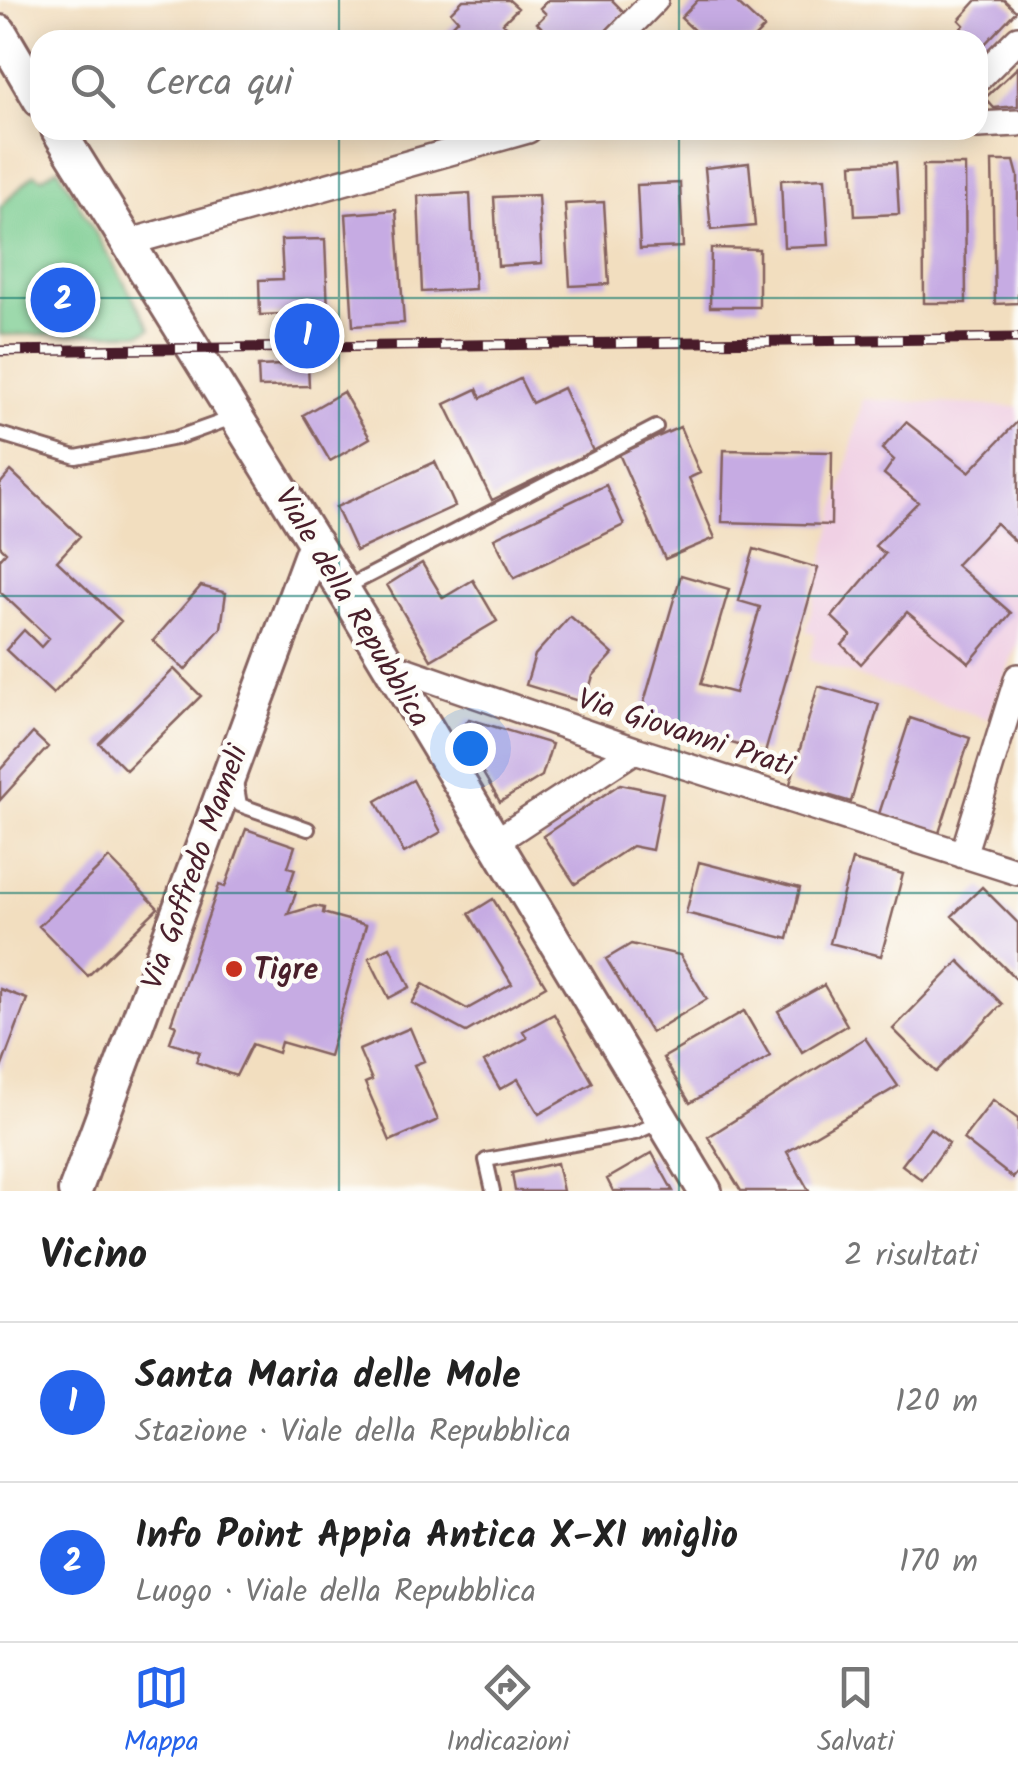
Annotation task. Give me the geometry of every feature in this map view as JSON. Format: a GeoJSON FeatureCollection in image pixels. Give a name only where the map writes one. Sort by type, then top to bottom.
{"type":"FeatureCollection","features":[{"type":"Feature","properties":{"kind":"street"},"geometry":{"type":"LineString","coordinates":[[626,30],[655,0]]}},
{"type":"Feature","properties":{"kind":"street"},"geometry":{"type":"LineString","coordinates":[[0,32],[30,83]]}},
{"type":"Feature","properties":{"kind":"street"},"geometry":{"type":"LineString","coordinates":[[988,69],[1018,38]]}},
{"type":"Feature","properties":{"kind":"street"},"geometry":{"type":"LineString","coordinates":[[988,124],[1018,123]]}},
{"type":"Feature","properties":{"kind":"street","name":"Viale della Repubblica"},"geometry":{"type":"LineString","coordinates":[[64,140],[390,665],[705,1191]]}},
{"type":"Feature","properties":{"kind":"street"},"geometry":{"type":"LineString","coordinates":[[130,242],[492,140]]}},
{"type":"Feature","properties":{"kind":"street","name":"Via Goffredo Mameli"},"geometry":{"type":"LineString","coordinates":[[75,1191],[315,543]]}},
{"type":"Feature","properties":{"kind":"street","name":"Via Giovanni Prati"},"geometry":{"type":"LineString","coordinates":[[390,665],[636,750],[1018,872]]}},
{"type":"Feature","properties":{"kind":"street"},"geometry":{"type":"LineString","coordinates":[[963,855],[1018,677]]}},
{"type":"Feature","properties":{"kind":"street"},"geometry":{"type":"LineString","coordinates":[[495,842],[636,750]]}},
{"type":"Feature","properties":{"kind":"lane"},"geometry":{"type":"LineString","coordinates":[[0,434],[76,458],[176,438],[237,416]]}},
{"type":"Feature","properties":{"kind":"lane"},"geometry":{"type":"LineString","coordinates":[[343,589],[656,427]]}},
{"type":"Feature","properties":{"kind":"lane"},"geometry":{"type":"LineString","coordinates":[[232,764],[240,806],[308,829]]}},
{"type":"Feature","properties":{"kind":"lane"},"geometry":{"type":"LineString","coordinates":[[493,1191],[486,1160],[635,1133],[662,1121]]}},
{"type":"Feature","properties":{"kind":"shaded area"},"geometry":{"type":"Polygon","coordinates":[[[863,399],[1018,407],[1018,642],[988,719],[809,660],[815,634],[806,631],[863,399]]]}},
{"type":"Feature","properties":{"kind":"green space"},"geometry":{"type":"Polygon","coordinates":[[[58,168],[151,329],[141,333],[0,335],[0,207],[34,174],[42,178],[58,168]]]}},
{"type":"Feature","properties":{"kind":"building"},"geometry":{"type":"Polygon","coordinates":[[[463,0],[509,0],[518,8],[503,23],[510,30],[448,30],[458,20],[451,12],[463,0]]]}},
{"type":"Feature","properties":{"kind":"building"},"geometry":{"type":"Polygon","coordinates":[[[548,0],[612,0],[625,13],[608,30],[544,30],[537,23],[546,14],[540,8],[548,0]]]}},
{"type":"Feature","properties":{"kind":"building"},"geometry":{"type":"Polygon","coordinates":[[[698,0],[734,0],[764,28],[694,30],[681,18],[698,0]]]}},
{"type":"Feature","properties":{"kind":"building"},"geometry":{"type":"Polygon","coordinates":[[[977,0],[1004,0],[1016,11],[988,40],[988,30],[959,30],[964,25],[959,20],[977,0]]]}},
{"type":"Feature","properties":{"kind":"building"},"geometry":{"type":"Polygon","coordinates":[[[1018,67],[1018,106],[994,108],[988,95],[1018,67]]]}},
{"type":"Feature","properties":{"kind":"building"},"geometry":{"type":"Polygon","coordinates":[[[992,161],[1014,161],[1018,176],[1018,303],[995,304],[992,161]]]}},
{"type":"Feature","properties":{"kind":"building"},"geometry":{"type":"Polygon","coordinates":[[[896,162],[899,214],[855,216],[852,164],[896,162]]]}},
{"type":"Feature","properties":{"kind":"building"},"geometry":{"type":"Polygon","coordinates":[[[749,163],[755,226],[711,230],[705,168],[749,163]]]}},
{"type":"Feature","properties":{"kind":"building"},"geometry":{"type":"Polygon","coordinates":[[[923,165],[965,165],[966,303],[924,303],[923,165]]]}},
{"type":"Feature","properties":{"kind":"building"},"geometry":{"type":"Polygon","coordinates":[[[825,178],[829,245],[784,247],[781,180],[825,178]]]}},
{"type":"Feature","properties":{"kind":"building"},"geometry":{"type":"Polygon","coordinates":[[[680,183],[683,247],[640,249],[637,185],[680,183]]]}},
{"type":"Feature","properties":{"kind":"building"},"geometry":{"type":"Polygon","coordinates":[[[470,193],[475,289],[422,292],[418,196],[470,193]]]}},
{"type":"Feature","properties":{"kind":"building"},"geometry":{"type":"Polygon","coordinates":[[[538,195],[542,263],[498,266],[494,197],[538,195]]]}},
{"type":"Feature","properties":{"kind":"building"},"geometry":{"type":"Polygon","coordinates":[[[604,202],[609,284],[570,286],[565,204],[604,202]]]}},
{"type":"Feature","properties":{"kind":"building"},"geometry":{"type":"Polygon","coordinates":[[[396,210],[404,323],[353,326],[346,214],[396,210]]]}},
{"type":"Feature","properties":{"kind":"building"},"geometry":{"type":"Polygon","coordinates":[[[325,239],[328,312],[260,315],[259,280],[283,279],[281,240],[325,239]]]}},
{"type":"Feature","properties":{"kind":"building"},"geometry":{"type":"Polygon","coordinates":[[[711,248],[759,249],[759,307],[710,307],[711,248]]]}},
{"type":"Feature","properties":{"kind":"building"},"geometry":{"type":"Polygon","coordinates":[[[45,285],[80,285],[80,306],[45,306],[45,285]]]}},
{"type":"Feature","properties":{"kind":"building"},"geometry":{"type":"Polygon","coordinates":[[[308,364],[309,386],[259,387],[258,366],[308,364]]]}},
{"type":"Feature","properties":{"kind":"building"},"geometry":{"type":"Polygon","coordinates":[[[520,379],[532,403],[563,388],[593,451],[492,500],[445,404],[477,389],[481,398],[520,379]]]}},
{"type":"Feature","properties":{"kind":"building"},"geometry":{"type":"Polygon","coordinates":[[[343,392],[370,438],[330,461],[303,415],[343,392]]]}},
{"type":"Feature","properties":{"kind":"building"},"geometry":{"type":"Polygon","coordinates":[[[1018,421],[1018,544],[996,523],[956,565],[1011,613],[969,663],[907,612],[861,664],[842,645],[851,635],[832,617],[885,554],[875,546],[918,502],[884,474],[894,460],[882,449],[906,422],[969,472],[1018,421]]]}},
{"type":"Feature","properties":{"kind":"building"},"geometry":{"type":"Polygon","coordinates":[[[680,427],[700,473],[689,478],[715,538],[665,559],[619,454],[680,427]]]}},
{"type":"Feature","properties":{"kind":"building"},"geometry":{"type":"Polygon","coordinates":[[[724,450],[832,452],[831,525],[722,522],[724,450]]]}},
{"type":"Feature","properties":{"kind":"building"},"geometry":{"type":"Polygon","coordinates":[[[435,462],[455,506],[356,551],[336,507],[435,462]]]}},
{"type":"Feature","properties":{"kind":"building"},"geometry":{"type":"Polygon","coordinates":[[[11,471],[80,536],[57,561],[121,621],[53,694],[6,650],[24,630],[41,647],[49,638],[0,592],[0,559],[6,552],[0,546],[0,484],[11,471]]]}},
{"type":"Feature","properties":{"kind":"building"},"geometry":{"type":"Polygon","coordinates":[[[606,485],[624,525],[514,578],[494,538],[606,485]]]}},
{"type":"Feature","properties":{"kind":"building"},"geometry":{"type":"Polygon","coordinates":[[[754,549],[818,568],[765,753],[640,716],[681,575],[729,589],[701,684],[735,693],[760,607],[739,601],[754,549]]]}},
{"type":"Feature","properties":{"kind":"building"},"geometry":{"type":"Polygon","coordinates":[[[422,563],[443,598],[473,580],[497,621],[431,660],[387,585],[422,563]]]}},
{"type":"Feature","properties":{"kind":"building"},"geometry":{"type":"Polygon","coordinates":[[[201,586],[226,593],[221,628],[185,670],[153,641],[201,586]]]}},
{"type":"Feature","properties":{"kind":"building"},"geometry":{"type":"Polygon","coordinates":[[[570,616],[613,654],[593,676],[585,703],[526,685],[535,655],[570,616]]]}},
{"type":"Feature","properties":{"kind":"building"},"geometry":{"type":"Polygon","coordinates":[[[174,669],[201,696],[126,770],[99,743],[174,669]]]}},
{"type":"Feature","properties":{"kind":"building"},"geometry":{"type":"Polygon","coordinates":[[[818,686],[879,704],[851,802],[790,784],[818,686]]]}},
{"type":"Feature","properties":{"kind":"building"},"geometry":{"type":"Polygon","coordinates":[[[910,718],[970,738],[939,833],[879,814],[910,718]]]}},
{"type":"Feature","properties":{"kind":"building"},"geometry":{"type":"Polygon","coordinates":[[[469,719],[552,744],[542,776],[500,802],[459,732],[469,719]]]}},
{"type":"Feature","properties":{"kind":"building"},"geometry":{"type":"Polygon","coordinates":[[[33,733],[48,747],[0,800],[0,770],[33,733]]]}},
{"type":"Feature","properties":{"kind":"building"},"geometry":{"type":"Polygon","coordinates":[[[413,780],[441,832],[404,853],[376,801],[413,780]]]}},
{"type":"Feature","properties":{"kind":"building"},"geometry":{"type":"Polygon","coordinates":[[[620,784],[663,793],[652,850],[632,846],[575,884],[543,836],[620,784]]]}},
{"type":"Feature","properties":{"kind":"building"},"geometry":{"type":"Polygon","coordinates":[[[246,829],[295,846],[288,867],[295,869],[288,890],[296,893],[288,914],[315,906],[324,908],[323,913],[366,925],[329,1056],[281,1042],[278,1053],[252,1044],[236,1076],[196,1062],[200,1052],[170,1042],[176,1025],[171,1023],[219,885],[225,887],[246,829]]]}},
{"type":"Feature","properties":{"kind":"building"},"geometry":{"type":"Polygon","coordinates":[[[109,858],[158,908],[88,976],[39,926],[109,858]]]}},
{"type":"Feature","properties":{"kind":"building"},"geometry":{"type":"Polygon","coordinates":[[[852,860],[903,874],[881,956],[830,943],[852,860]]]}},
{"type":"Feature","properties":{"kind":"building"},"geometry":{"type":"Polygon","coordinates":[[[699,862],[800,888],[788,939],[686,913],[699,862]]]}},
{"type":"Feature","properties":{"kind":"building"},"geometry":{"type":"Polygon","coordinates":[[[982,887],[1018,923],[1018,981],[952,916],[982,887]]]}},
{"type":"Feature","properties":{"kind":"building"},"geometry":{"type":"Polygon","coordinates":[[[493,899],[546,986],[466,1032],[412,1003],[423,984],[467,1009],[512,984],[469,914],[493,899]]]}},
{"type":"Feature","properties":{"kind":"building"},"geometry":{"type":"Polygon","coordinates":[[[631,944],[680,955],[707,999],[651,1033],[606,959],[631,944]]]}},
{"type":"Feature","properties":{"kind":"building"},"geometry":{"type":"Polygon","coordinates":[[[390,947],[410,987],[389,998],[369,958],[390,947]]]}},
{"type":"Feature","properties":{"kind":"building"},"geometry":{"type":"Polygon","coordinates":[[[959,961],[1002,1004],[936,1072],[893,1029],[959,961]]]}},
{"type":"Feature","properties":{"kind":"building"},"geometry":{"type":"Polygon","coordinates":[[[824,985],[847,1025],[802,1052],[778,1011],[824,985]]]}},
{"type":"Feature","properties":{"kind":"building"},"geometry":{"type":"Polygon","coordinates":[[[0,989],[27,999],[0,1071],[0,989]]]}},
{"type":"Feature","properties":{"kind":"building"},"geometry":{"type":"Polygon","coordinates":[[[744,1011],[770,1056],[690,1103],[663,1058],[744,1011]]]}},
{"type":"Feature","properties":{"kind":"building"},"geometry":{"type":"Polygon","coordinates":[[[554,1014],[593,1083],[539,1114],[518,1079],[500,1089],[484,1062],[527,1038],[523,1031],[554,1014]]]}},
{"type":"Feature","properties":{"kind":"building"},"geometry":{"type":"Polygon","coordinates":[[[410,1028],[424,1061],[414,1065],[438,1120],[390,1141],[365,1083],[372,1080],[359,1050],[410,1028]]]}},
{"type":"Feature","properties":{"kind":"building"},"geometry":{"type":"Polygon","coordinates":[[[865,1038],[898,1086],[787,1152],[809,1191],[741,1191],[708,1137],[865,1038]]]}},
{"type":"Feature","properties":{"kind":"building"},"geometry":{"type":"Polygon","coordinates":[[[993,1100],[1018,1119],[1018,1172],[1013,1178],[963,1139],[993,1100]]]}},
{"type":"Feature","properties":{"kind":"building"},"geometry":{"type":"Polygon","coordinates":[[[930,1128],[949,1143],[922,1180],[902,1165],[930,1128]]]}},
{"type":"Feature","properties":{"kind":"building"},"geometry":{"type":"Polygon","coordinates":[[[652,1153],[673,1191],[613,1191],[607,1179],[652,1153]]]}},
{"type":"Feature","properties":{"kind":"building"},"geometry":{"type":"Polygon","coordinates":[[[557,1163],[563,1191],[515,1191],[512,1173],[557,1163]]]}},
{"type":"Feature","properties":{"kind":"railway"},"geometry":{"type":"LineString","coordinates":[[0,351],[1018,338]]}},
{"type":"Feature","properties":{"kind":"place","name":"Info Point Appia Antica X-XI miglio"},"geometry":{"type":"Point","coordinates":[63,300]}},
{"type":"Feature","properties":{"kind":"place","name":"Santa Maria delle Mole"},"geometry":{"type":"Point","coordinates":[307,336]}},
{"type":"Feature","properties":{"kind":"place","name":"Tigre"},"geometry":{"type":"Point","coordinates":[234,969]}}]}
